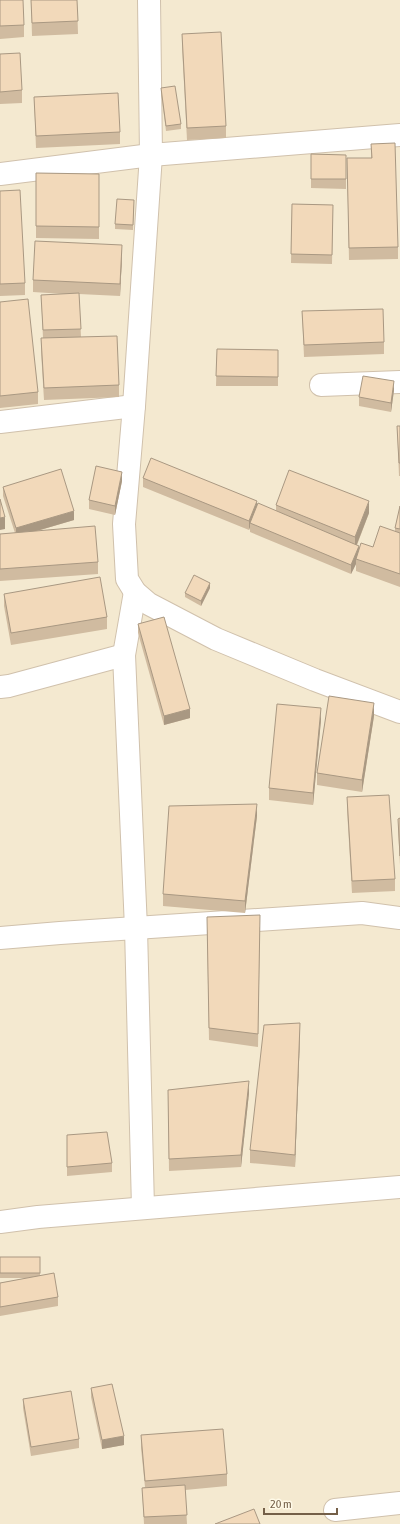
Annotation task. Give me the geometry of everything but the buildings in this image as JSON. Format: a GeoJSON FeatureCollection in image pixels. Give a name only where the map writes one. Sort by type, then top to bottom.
{"type":"FeatureCollection","features":[{"type":"Feature","properties":{"kind":"street"},"geometry":{"type":"LineString","coordinates":[[149,0],[151,155],[134,406],[124,524],[127,579],[135,592],[149,604],[216,639],[315,680],[400,712]]}},
{"type":"Feature","properties":{"kind":"street"},"geometry":{"type":"LineString","coordinates":[[0,174],[151,155],[400,135]]}},
{"type":"Feature","properties":{"kind":"street"},"geometry":{"type":"LineString","coordinates":[[321,385],[400,382]]}},
{"type":"Feature","properties":{"kind":"street"},"geometry":{"type":"LineString","coordinates":[[0,422],[134,406]]}},
{"type":"Feature","properties":{"kind":"street"},"geometry":{"type":"LineString","coordinates":[[135,592],[124,655],[136,928],[143,1208]]}},
{"type":"Feature","properties":{"kind":"street"},"geometry":{"type":"LineString","coordinates":[[0,687],[124,655]]}},
{"type":"Feature","properties":{"kind":"street"},"geometry":{"type":"LineString","coordinates":[[0,938],[362,913],[400,918]]}},
{"type":"Feature","properties":{"kind":"street"},"geometry":{"type":"LineString","coordinates":[[0,1222],[38,1217],[400,1187]]}},
{"type":"Feature","properties":{"kind":"street"},"geometry":{"type":"LineString","coordinates":[[335,1510],[400,1503]]}},
{"type":"Feature","properties":{"kind":"shaded area"},"geometry":{"type":"Polygon","coordinates":[[[0,0],[400,0],[400,1524],[0,1524],[0,0]]]}}]}
